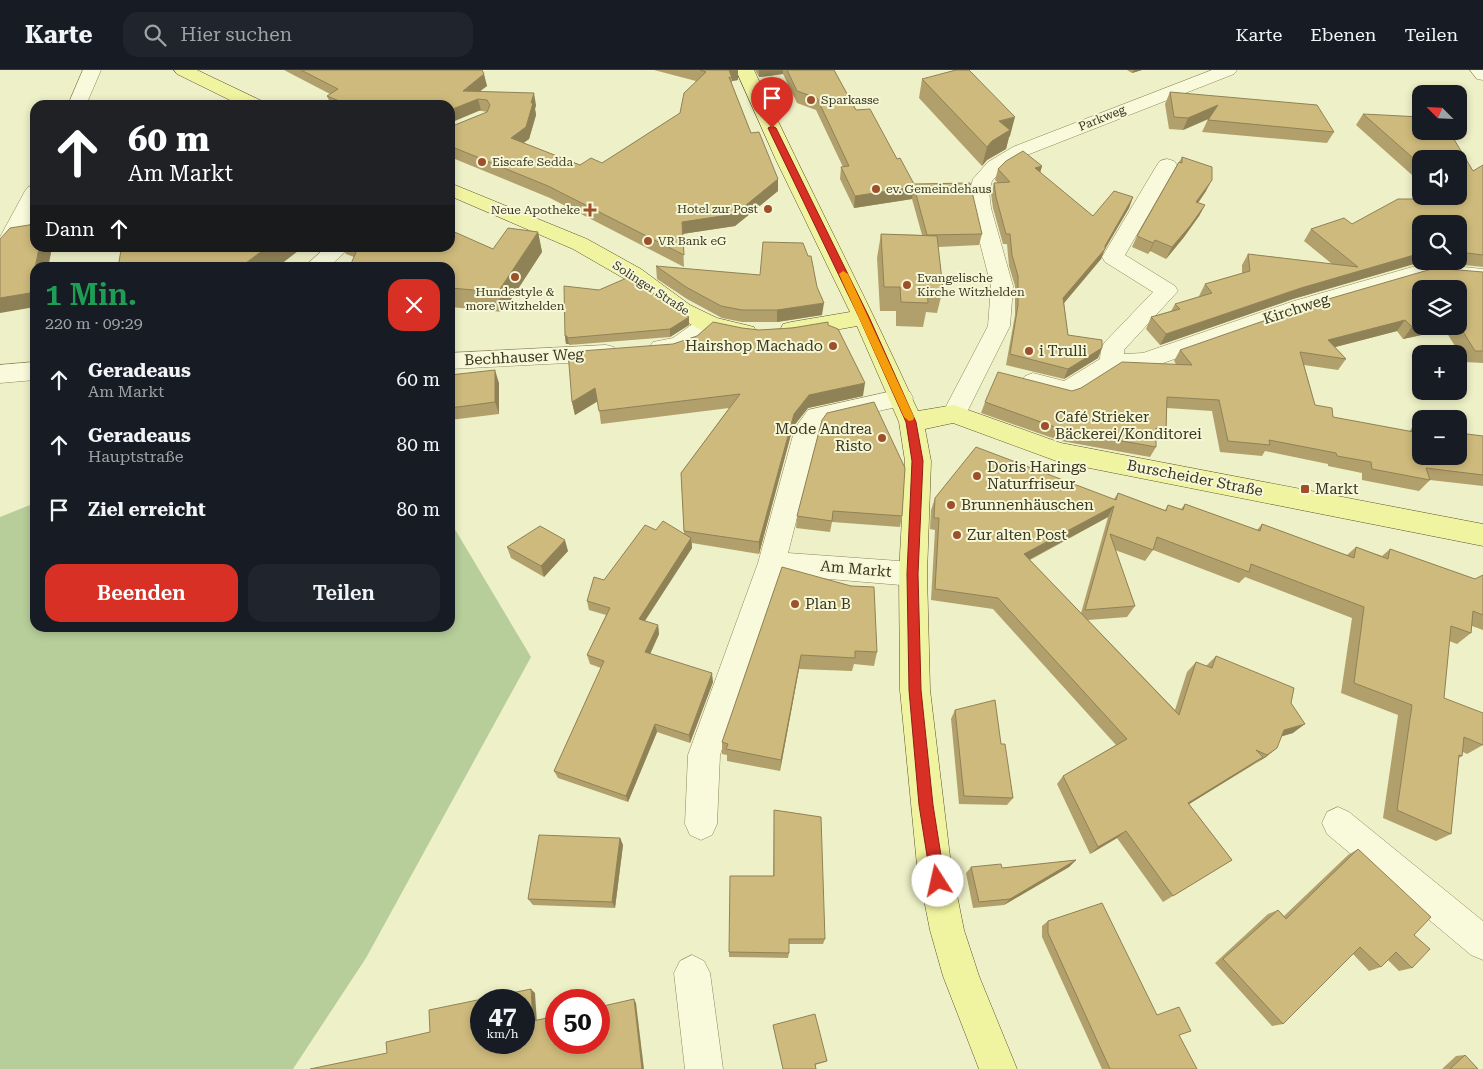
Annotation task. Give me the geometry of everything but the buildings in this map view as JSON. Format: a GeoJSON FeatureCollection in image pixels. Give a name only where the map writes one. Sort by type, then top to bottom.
{"type":"FeatureCollection","features":[{"type":"Feature","properties":{"kind":"main road"},"geometry":{"type":"LineString","coordinates":[[183,70],[245,100]]}},
{"type":"Feature","properties":{"kind":"main road","name":"Am Markt"},"geometry":{"type":"LineString","coordinates":[[745,70],[786,160],[864,317],[911,422],[918,461],[912,574]]}},
{"type":"Feature","properties":{"kind":"main road","name":"Solinger Straße"},"geometry":{"type":"LineString","coordinates":[[455,191],[580,244],[633,274],[682,310],[709,324],[725,329],[747,333],[770,332],[822,326],[864,317]]}},
{"type":"Feature","properties":{"kind":"main road"},"geometry":{"type":"LineString","coordinates":[[911,422],[954,414]]}},
{"type":"Feature","properties":{"kind":"main road","name":"Burscheider Straße"},"geometry":{"type":"LineString","coordinates":[[954,414],[1059,452],[1483,535]]}},
{"type":"Feature","properties":{"kind":"main road"},"geometry":{"type":"LineString","coordinates":[[912,574],[915,690],[934,865],[947,930],[961,976],[998,1069]]}},
{"type":"Feature","properties":{"kind":"street"},"geometry":{"type":"LineString","coordinates":[[79,100],[92,70]]}},
{"type":"Feature","properties":{"kind":"street","name":"Parkweg"},"geometry":{"type":"LineString","coordinates":[[998,373],[1002,286],[981,208],[979,192],[983,179],[995,166],[1020,151],[1228,70]]}},
{"type":"Feature","properties":{"kind":"street"},"geometry":{"type":"LineString","coordinates":[[1479,70],[1483,75]]}},
{"type":"Feature","properties":{"kind":"street"},"geometry":{"type":"LineString","coordinates":[[1111,363],[1113,348],[1166,290],[1114,256],[1167,165]]}},
{"type":"Feature","properties":{"kind":"street"},"geometry":{"type":"LineString","coordinates":[[0,249],[8,242],[30,200]]}},
{"type":"Feature","properties":{"kind":"street"},"geometry":{"type":"LineString","coordinates":[[322,262],[335,252]]}},
{"type":"Feature","properties":{"kind":"street","name":"Kirchweg"},"geometry":{"type":"LineString","coordinates":[[998,373],[1067,391],[1111,363],[1144,361],[1302,306],[1426,270],[1483,276]]}},
{"type":"Feature","properties":{"kind":"street","name":"Bechhauser Weg"},"geometry":{"type":"LineString","coordinates":[[455,361],[674,347],[689,342],[709,324]]}},
{"type":"Feature","properties":{"kind":"street"},"geometry":{"type":"LineString","coordinates":[[0,374],[30,371]]}},
{"type":"Feature","properties":{"kind":"street"},"geometry":{"type":"LineString","coordinates":[[954,414],[998,373]]}},
{"type":"Feature","properties":{"kind":"street"},"geometry":{"type":"LineString","coordinates":[[701,824],[704,755],[772,563],[807,428],[817,416],[901,398]]}},
{"type":"Feature","properties":{"kind":"street","name":"Am Markt"},"geometry":{"type":"LineString","coordinates":[[772,563],[912,574]]}},
{"type":"Feature","properties":{"kind":"street"},"geometry":{"type":"LineString","coordinates":[[1338,823],[1483,943]]}},
{"type":"Feature","properties":{"kind":"street"},"geometry":{"type":"LineString","coordinates":[[692,973],[704,1069]]}},
{"type":"Feature","properties":{"kind":"green space"},"geometry":{"type":"Polygon","coordinates":[[[30,505],[30,632],[455,632],[455,529],[531,657],[366,958],[293,1069],[0,1069],[0,517],[30,505]]]}},
{"type":"Feature","properties":{"kind":"slow traffic"},"geometry":{"type":"LineString","coordinates":[[843,274],[909,417]]}},
{"type":"Feature","properties":{"kind":"place","name":"Sparkasse"},"geometry":{"type":"Point","coordinates":[811,100]}},
{"type":"Feature","properties":{"kind":"place","name":"Eiscafe Sedda"},"geometry":{"type":"Point","coordinates":[482,162]}},
{"type":"Feature","properties":{"kind":"place","name":"ev. Gemeindehaus"},"geometry":{"type":"Point","coordinates":[876,189]}},
{"type":"Feature","properties":{"kind":"place","name":"Hotel zur Post"},"geometry":{"type":"Point","coordinates":[768,209]}},
{"type":"Feature","properties":{"kind":"place","name":"Neue Apotheke"},"geometry":{"type":"Point","coordinates":[590,210]}},
{"type":"Feature","properties":{"kind":"place","name":"VR Bank eG"},"geometry":{"type":"Point","coordinates":[648,241]}},
{"type":"Feature","properties":{"kind":"place","name":"Hundestyle & more Witzhelden"},"geometry":{"type":"Point","coordinates":[515,277]}},
{"type":"Feature","properties":{"kind":"place","name":"Evangelische Kirche Witzhelden"},"geometry":{"type":"Point","coordinates":[907,285]}},
{"type":"Feature","properties":{"kind":"place","name":"Hairshop Machado"},"geometry":{"type":"Point","coordinates":[833,346]}},
{"type":"Feature","properties":{"kind":"place","name":"i Trulli"},"geometry":{"type":"Point","coordinates":[1029,351]}},
{"type":"Feature","properties":{"kind":"place","name":"Café Strieker Bäckerei/Konditorei"},"geometry":{"type":"Point","coordinates":[1045,426]}},
{"type":"Feature","properties":{"kind":"place","name":"Mode Andrea Risto"},"geometry":{"type":"Point","coordinates":[882,438]}},
{"type":"Feature","properties":{"kind":"place","name":"Doris Harings Naturfriseur"},"geometry":{"type":"Point","coordinates":[977,476]}},
{"type":"Feature","properties":{"kind":"place","name":"Markt"},"geometry":{"type":"Point","coordinates":[1305,489]}},
{"type":"Feature","properties":{"kind":"place","name":"Brunnenhäuschen"},"geometry":{"type":"Point","coordinates":[951,505]}},
{"type":"Feature","properties":{"kind":"place","name":"Zur alten Post"},"geometry":{"type":"Point","coordinates":[957,535]}},
{"type":"Feature","properties":{"kind":"place","name":"Plan B"},"geometry":{"type":"Point","coordinates":[795,604]}},
{"type":"Feature","properties":{"kind":"route"},"geometry":{"type":"LineString","coordinates":[[772,128],[864,317],[911,422],[918,461],[912,574],[915,690],[926,805],[938,881]]}}]}
